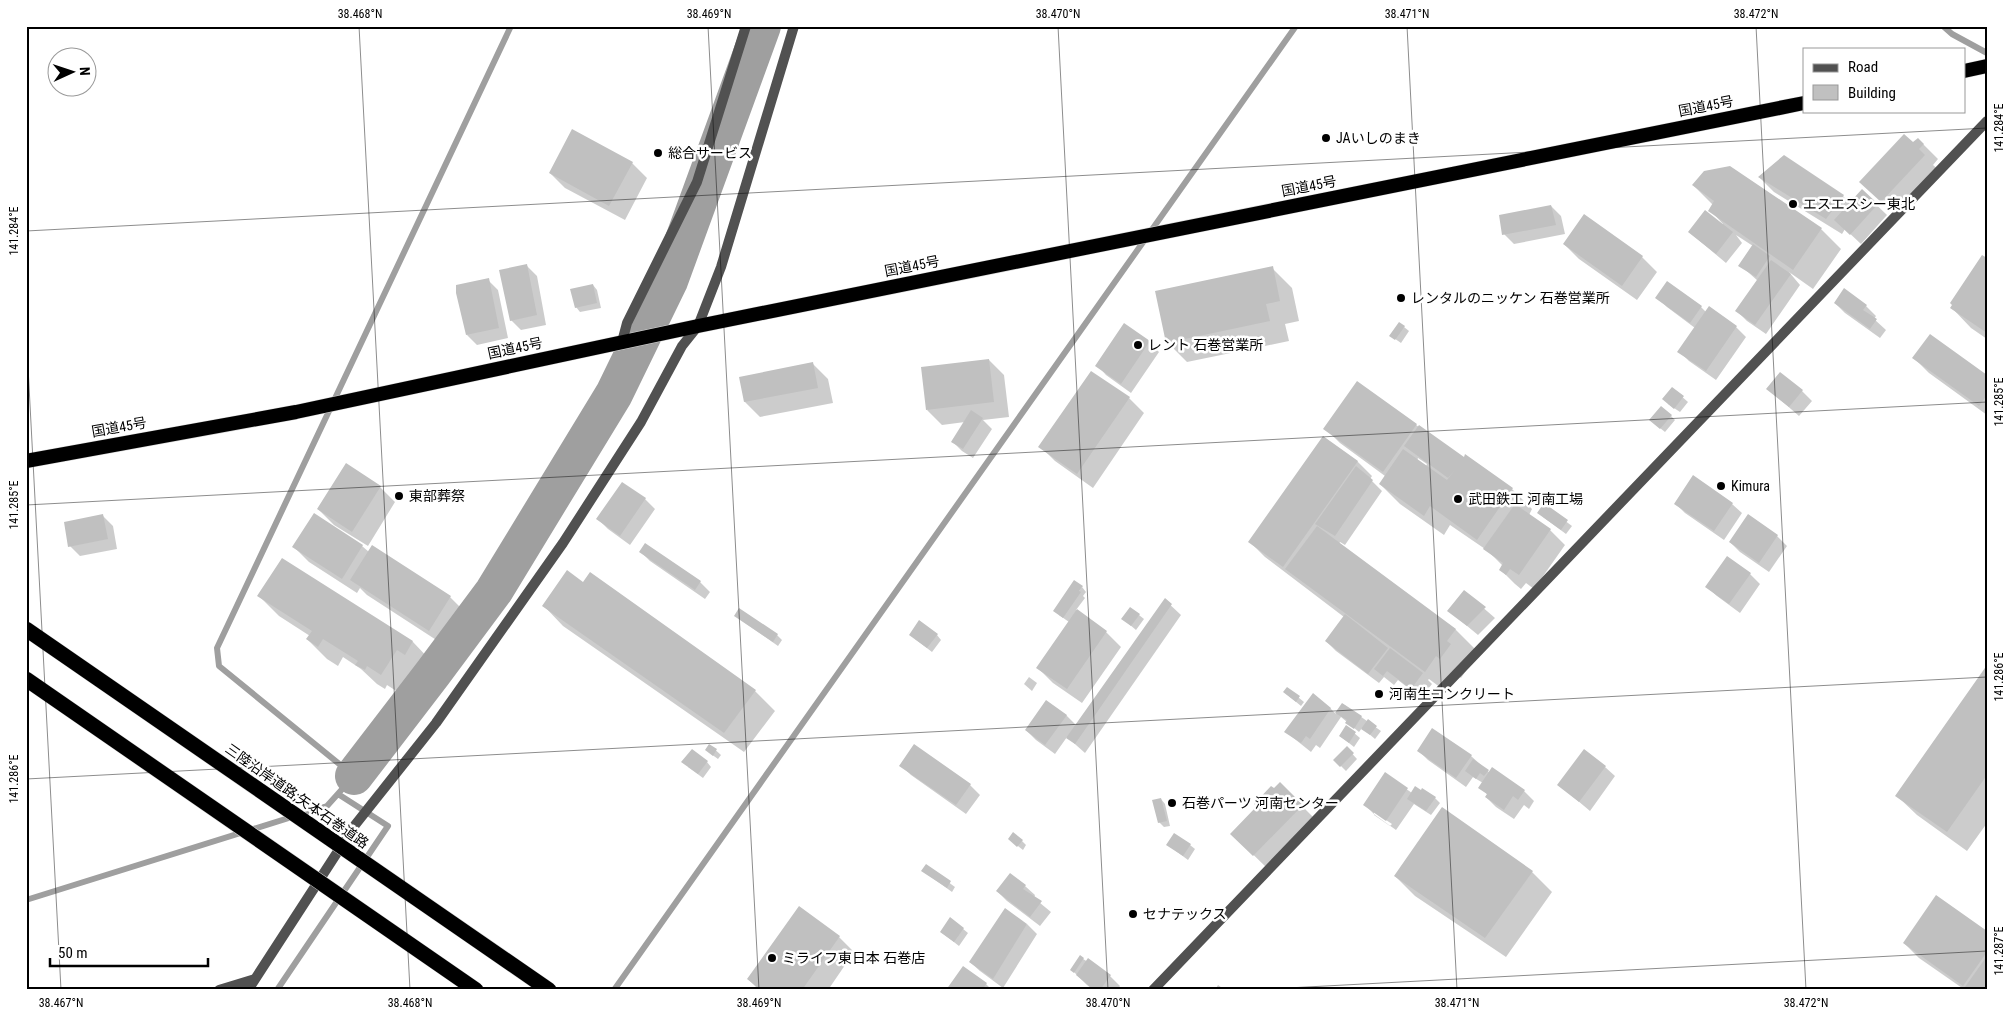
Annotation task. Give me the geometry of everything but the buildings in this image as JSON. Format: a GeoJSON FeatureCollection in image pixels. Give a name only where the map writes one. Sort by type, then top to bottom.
{"type":"FeatureCollection","features":[{"type":"Feature","properties":{"kind":"highway"},"geometry":{"type":"LineString","coordinates":[[1966,71],[1987,66]]}},
{"type":"Feature","properties":{"kind":"highway","name":"国道45号"},"geometry":{"type":"LineString","coordinates":[[26,461],[296,412],[698,326],[1803,103]]}},
{"type":"Feature","properties":{"kind":"highway","name":"三陸沿岸道路;矢本石巻道路"},"geometry":{"type":"LineString","coordinates":[[26,630],[549,990]]}},
{"type":"Feature","properties":{"kind":"highway"},"geometry":{"type":"LineString","coordinates":[[26,679],[476,990]]}},
{"type":"Feature","properties":{"kind":"street"},"geometry":{"type":"LineString","coordinates":[[622,342],[627,323],[697,182],[746,26]]}},
{"type":"Feature","properties":{"kind":"street"},"geometry":{"type":"LineString","coordinates":[[248,990],[356,822],[436,723],[564,543],[641,422],[682,346],[698,326],[721,267],[794,26]]}},
{"type":"Feature","properties":{"kind":"street"},"geometry":{"type":"LineString","coordinates":[[1153,990],[1987,121]]}},
{"type":"Feature","properties":{"kind":"street"},"geometry":{"type":"LineString","coordinates":[[219,990],[255,978]]}},
{"type":"Feature","properties":{"kind":"waterway"},"geometry":{"type":"LineString","coordinates":[[26,900],[327,806],[354,776],[219,666],[217,648],[511,26]]}},
{"type":"Feature","properties":{"kind":"waterway"},"geometry":{"type":"LineString","coordinates":[[354,776],[494,591],[614,394],[669,281],[762,26]]}},
{"type":"Feature","properties":{"kind":"waterway"},"geometry":{"type":"LineString","coordinates":[[614,990],[1296,26]]}},
{"type":"Feature","properties":{"kind":"waterway"},"geometry":{"type":"LineString","coordinates":[[1943,26],[1952,34],[1987,53]]}},
{"type":"Feature","properties":{"kind":"waterway"},"geometry":{"type":"LineString","coordinates":[[277,990],[388,826],[338,794]]}},
{"type":"Feature","properties":{"kind":"place","name":"JAいしのまき"},"geometry":{"type":"Point","coordinates":[1326,138]}},
{"type":"Feature","properties":{"kind":"place","name":"総合サービス"},"geometry":{"type":"Point","coordinates":[658,153]}},
{"type":"Feature","properties":{"kind":"place","name":"エスエスシー東北"},"geometry":{"type":"Point","coordinates":[1793,204]}},
{"type":"Feature","properties":{"kind":"place","name":"レンタルのニッケン 石巻営業所"},"geometry":{"type":"Point","coordinates":[1401,298]}},
{"type":"Feature","properties":{"kind":"place","name":"レント 石巻営業所"},"geometry":{"type":"Point","coordinates":[1138,345]}},
{"type":"Feature","properties":{"kind":"place","name":"Kimura"},"geometry":{"type":"Point","coordinates":[1721,486]}},
{"type":"Feature","properties":{"kind":"place","name":"東部葬祭"},"geometry":{"type":"Point","coordinates":[399,496]}},
{"type":"Feature","properties":{"kind":"place","name":"武田鉄工 河南工場"},"geometry":{"type":"Point","coordinates":[1458,499]}},
{"type":"Feature","properties":{"kind":"place","name":"河南生コンクリート"},"geometry":{"type":"Point","coordinates":[1379,694]}},
{"type":"Feature","properties":{"kind":"place","name":"石巻パーツ 河南センター"},"geometry":{"type":"Point","coordinates":[1172,803]}},
{"type":"Feature","properties":{"kind":"place","name":"セナテックス"},"geometry":{"type":"Point","coordinates":[1133,914]}},
{"type":"Feature","properties":{"kind":"place","name":"ミライフ東日本 石巻店"},"geometry":{"type":"Point","coordinates":[772,958]}}]}
